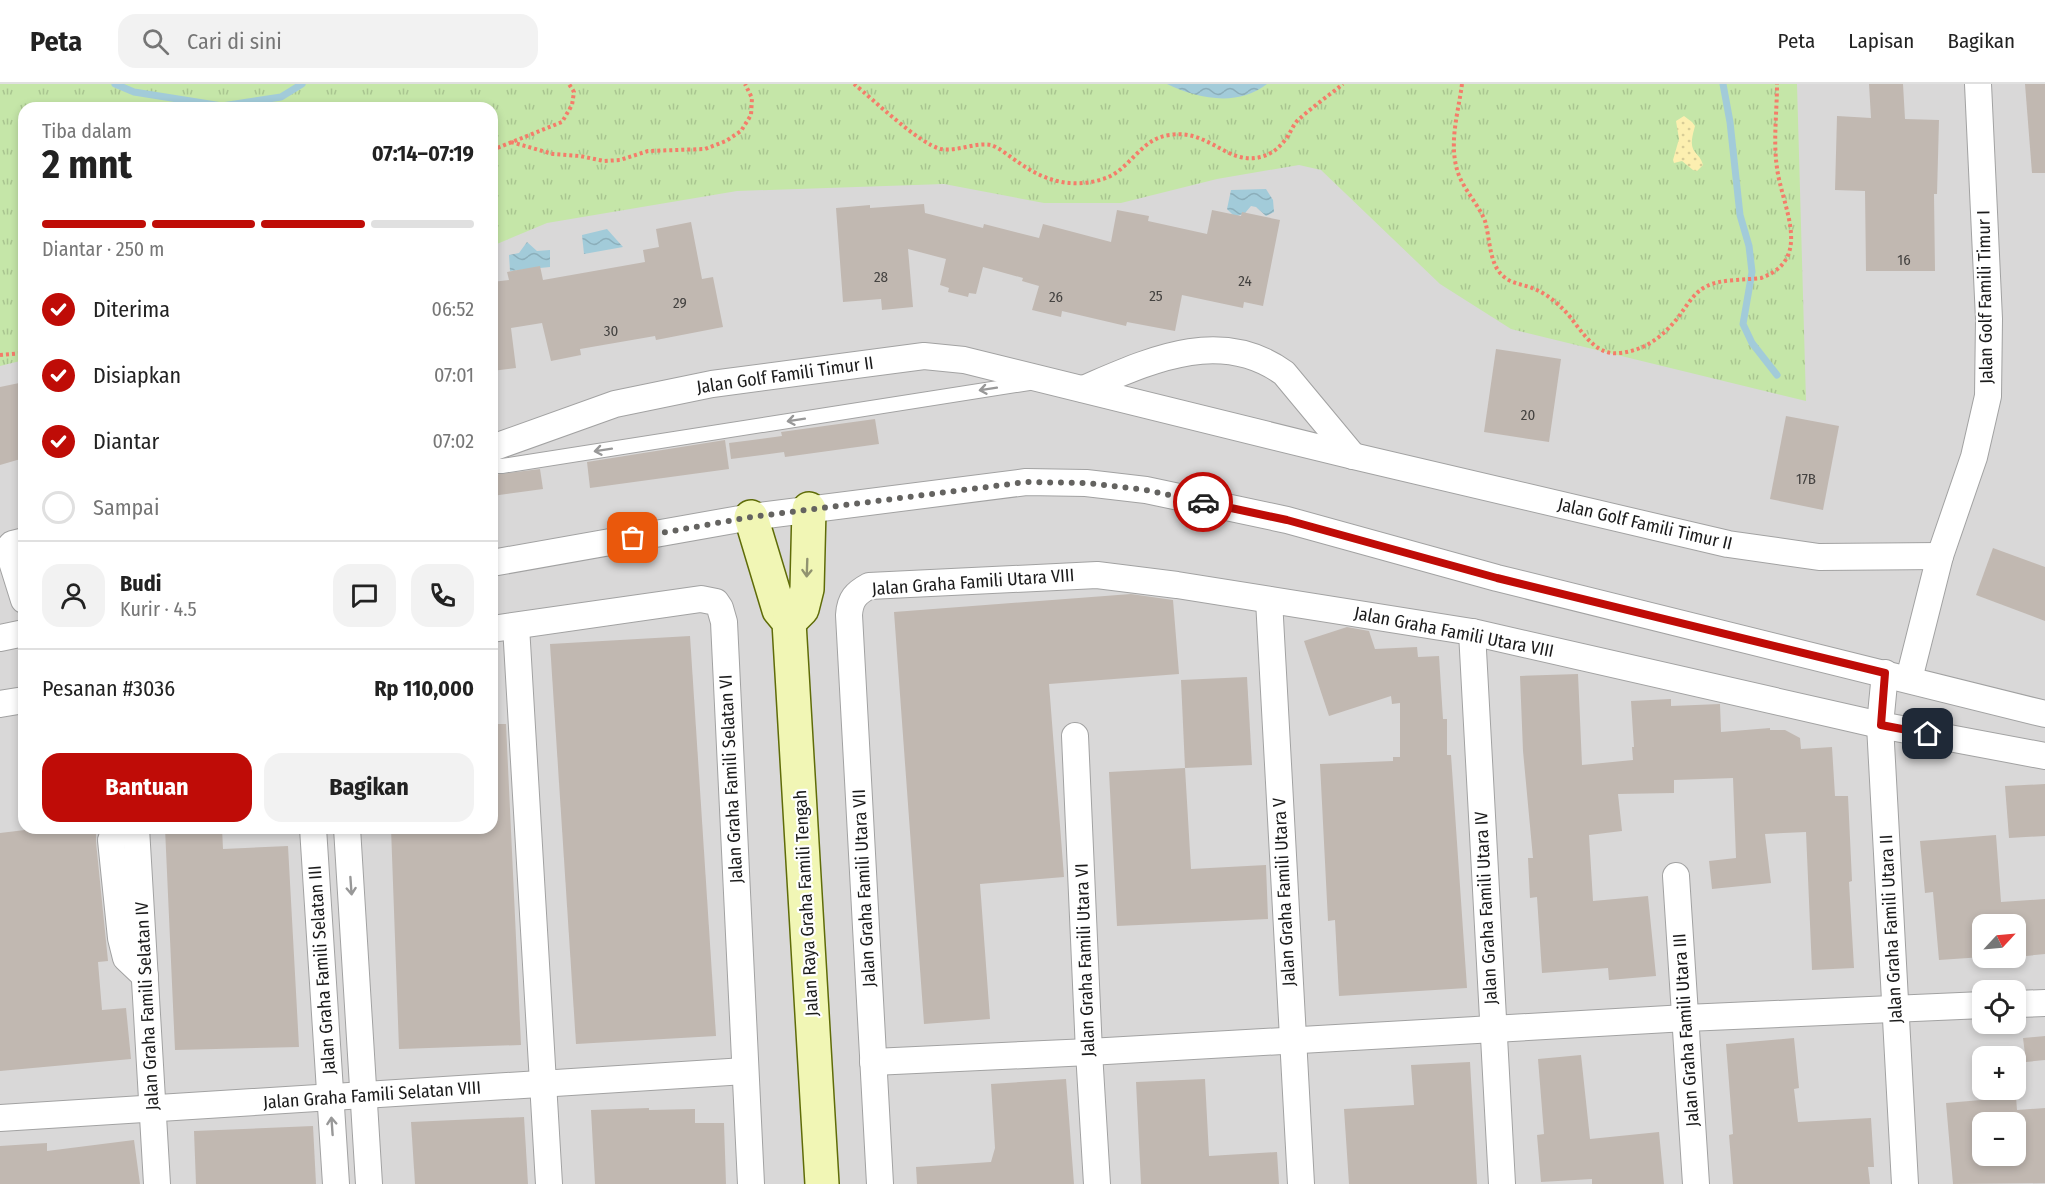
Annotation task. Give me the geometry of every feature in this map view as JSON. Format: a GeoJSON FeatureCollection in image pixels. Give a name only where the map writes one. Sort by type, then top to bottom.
{"type":"FeatureCollection","features":[{"type":"Feature","properties":{"kind":"street","name":"Jalan Golf Famili Timur I"},"geometry":{"type":"LineString","coordinates":[[1897,676],[1974,458],[1988,396],[1989,319],[1978,84]]}},
{"type":"Feature","properties":{"kind":"street"},"geometry":{"type":"LineString","coordinates":[[1083,389],[1169,355],[1198,351],[1224,351],[1251,356],[1271,364],[1284,373],[1353,456]]}},
{"type":"Feature","properties":{"kind":"street","name":"Jalan Golf Famili Timur II"},"geometry":{"type":"LineString","coordinates":[[498,446],[615,404],[712,384],[924,356],[964,360],[1353,456],[1728,544],[1819,556],[1940,556]]}},
{"type":"Feature","properties":{"kind":"street"},"geometry":{"type":"LineString","coordinates":[[498,562],[751,517],[809,509],[1026,482],[1086,483],[1146,490],[1287,520],[1497,578],[2045,714]]}},
{"type":"Feature","properties":{"kind":"street"},"geometry":{"type":"LineString","coordinates":[[789,622],[802,609],[807,589],[809,509]]}},
{"type":"Feature","properties":{"kind":"street","name":"Jalan Raya Graha Famili Tengah"},"geometry":{"type":"LineString","coordinates":[[751,517],[779,610],[789,622],[822,1184]]}},
{"type":"Feature","properties":{"kind":"street"},"geometry":{"type":"LineString","coordinates":[[18,542],[12,544],[8,549],[18,581]]}},
{"type":"Feature","properties":{"kind":"street","name":"Jalan Graha Famili Utara VIII"},"geometry":{"type":"LineString","coordinates":[[856,593],[869,586],[1097,575],[1177,585],[1472,632],[1881,725],[2045,756]]}},
{"type":"Feature","properties":{"kind":"street","name":"Jalan Graha Famili Utara VII"},"geometry":{"type":"LineString","coordinates":[[856,593],[850,604],[849,615],[880,1184]]}},
{"type":"Feature","properties":{"kind":"street","name":"Jalan Graha Famili Selatan VI"},"geometry":{"type":"LineString","coordinates":[[504,627],[701,599],[716,602],[720,608],[724,622],[751,1184]]}},
{"type":"Feature","properties":{"kind":"street","name":"Jalan Graha Famili Utara V"},"geometry":{"type":"LineString","coordinates":[[1269,600],[1301,1184]]}},
{"type":"Feature","properties":{"kind":"street"},"geometry":{"type":"LineString","coordinates":[[504,627],[543,1084],[549,1184]]}},
{"type":"Feature","properties":{"kind":"street","name":"Jalan Graha Famili Utara IV"},"geometry":{"type":"LineString","coordinates":[[1472,632],[1502,1184]]}},
{"type":"Feature","properties":{"kind":"street"},"geometry":{"type":"LineString","coordinates":[[0,638],[18,634]]}},
{"type":"Feature","properties":{"kind":"street","name":"Jalan Graha Famili Utara II"},"geometry":{"type":"LineString","coordinates":[[1897,676],[1881,725],[1905,1184]]}},
{"type":"Feature","properties":{"kind":"street"},"geometry":{"type":"LineString","coordinates":[[0,704],[18,701]]}},
{"type":"Feature","properties":{"kind":"street","name":"Jalan Graha Famili Utara VI"},"geometry":{"type":"LineString","coordinates":[[1075,735],[1097,1184]]}},
{"type":"Feature","properties":{"kind":"street"},"geometry":{"type":"LineString","coordinates":[[114,834],[111,840],[121,938],[126,958],[145,976]]}},
{"type":"Feature","properties":{"kind":"street","name":"Jalan Graha Famili Selatan IV"},"geometry":{"type":"LineString","coordinates":[[136,834],[157,1184]]}},
{"type":"Feature","properties":{"kind":"street","name":"Jalan Graha Famili Selatan III"},"geometry":{"type":"LineString","coordinates":[[313,834],[336,1184]]}},
{"type":"Feature","properties":{"kind":"street","name":"Jalan Graha Famili Selatan III"},"geometry":{"type":"LineString","coordinates":[[347,834],[369,1184]]}},
{"type":"Feature","properties":{"kind":"street","name":"Jalan Graha Famili Utara III"},"geometry":{"type":"LineString","coordinates":[[1676,876],[1696,1184]]}},
{"type":"Feature","properties":{"kind":"street"},"geometry":{"type":"LineString","coordinates":[[2026,1004],[2045,1003]]}},
{"type":"Feature","properties":{"kind":"street"},"geometry":{"type":"LineString","coordinates":[[873,1062],[1686,1018],[1972,1005]]}},
{"type":"Feature","properties":{"kind":"street","name":"Jalan Graha Famili Selatan VIII"},"geometry":{"type":"LineString","coordinates":[[0,1118],[745,1071]]}},
{"type":"Feature","properties":{"kind":"lane"},"geometry":{"type":"LineString","coordinates":[[498,465],[1046,380]]}},
{"type":"Feature","properties":{"kind":"path"},"geometry":{"type":"LineString","coordinates":[[498,147],[547,130],[562,122],[572,105],[574,92],[569,84]]}},
{"type":"Feature","properties":{"kind":"path"},"geometry":{"type":"LineString","coordinates":[[511,142],[553,154],[604,161],[620,160],[648,152],[705,149],[726,141],[741,131],[751,115],[752,98],[745,84]]}},
{"type":"Feature","properties":{"kind":"path"},"geometry":{"type":"LineString","coordinates":[[854,84],[910,131],[942,149],[992,146],[1048,180],[1067,182],[1106,179],[1121,170],[1136,153],[1150,142],[1167,135],[1187,134],[1203,139],[1244,159],[1258,159],[1274,152],[1285,140],[1295,123],[1343,84]]}},
{"type":"Feature","properties":{"kind":"path"},"geometry":{"type":"LineString","coordinates":[[1462,84],[1454,126],[1459,176],[1484,219],[1494,261],[1502,275],[1516,285],[1533,288],[1550,298],[1564,309],[1598,349],[1618,354],[1640,349],[1659,337],[1673,325],[1692,297],[1707,285],[1761,278],[1786,262],[1792,240],[1791,223],[1782,197],[1777,167],[1777,84]]}},
{"type":"Feature","properties":{"kind":"path"},"geometry":{"type":"LineString","coordinates":[[0,355],[18,354]]}},
{"type":"Feature","properties":{"kind":"shaded area"},"geometry":{"type":"Polygon","coordinates":[[[0,84],[2045,84],[2045,1184],[0,1184],[0,84]]]}},
{"type":"Feature","properties":{"kind":"green space"},"geometry":{"type":"Polygon","coordinates":[[[0,84],[1797,84],[1806,401],[1511,329],[1440,284],[1321,170],[1299,165],[1217,179],[1121,203],[1044,203],[944,184],[737,191],[547,223],[498,243],[498,102],[18,102],[18,362],[0,366],[0,84]]]}},
{"type":"Feature","properties":{"kind":"sand"},"geometry":{"type":"Polygon","coordinates":[[[1684,116],[1695,126],[1692,146],[1703,165],[1697,171],[1682,161],[1674,163],[1673,160],[1679,139],[1676,121],[1684,116]]]}},
{"type":"Feature","properties":{"kind":"water"},"geometry":{"type":"Polygon","coordinates":[[[1167,84],[1267,84],[1244,96],[1218,98],[1192,94],[1167,84]]]}},
{"type":"Feature","properties":{"kind":"water"},"geometry":{"type":"Polygon","coordinates":[[[1266,189],[1273,200],[1274,212],[1266,216],[1256,207],[1251,206],[1245,213],[1235,217],[1227,209],[1231,190],[1266,189]]]}},
{"type":"Feature","properties":{"kind":"water"},"geometry":{"type":"Polygon","coordinates":[[[607,229],[623,247],[584,254],[582,235],[607,229]]]}},
{"type":"Feature","properties":{"kind":"water"},"geometry":{"type":"Polygon","coordinates":[[[527,242],[537,251],[550,250],[550,267],[510,271],[509,255],[519,253],[527,242]]]}},
{"type":"Feature","properties":{"kind":"building"},"geometry":{"type":"Polygon","coordinates":[[[1869,84],[1903,84],[1905,119],[1939,120],[1937,194],[1934,194],[1935,271],[1866,271],[1865,191],[1835,190],[1837,116],[1871,118],[1869,84]]]}},
{"type":"Feature","properties":{"kind":"building"},"geometry":{"type":"Polygon","coordinates":[[[2025,84],[2045,84],[2045,173],[2032,173],[2025,84]]]}},
{"type":"Feature","properties":{"kind":"building"},"geometry":{"type":"Polygon","coordinates":[[[924,204],[925,213],[983,228],[984,224],[1039,238],[1043,224],[1111,242],[1117,210],[1149,216],[1148,221],[1207,234],[1212,210],[1241,216],[1242,212],[1280,220],[1263,306],[1244,302],[1243,308],[1182,295],[1175,331],[1127,322],[1126,326],[1062,311],[1061,317],[1032,310],[1039,286],[1022,281],[1023,278],[983,267],[976,294],[969,293],[968,297],[948,292],[949,288],[940,285],[946,259],[908,249],[913,307],[882,310],[881,299],[843,302],[836,208],[924,204]]]}},
{"type":"Feature","properties":{"kind":"building"},"geometry":{"type":"Polygon","coordinates":[[[691,222],[702,279],[713,277],[723,327],[656,340],[655,336],[580,349],[581,355],[551,361],[542,323],[511,328],[516,368],[498,370],[498,281],[509,280],[507,272],[540,266],[543,280],[645,262],[643,250],[659,247],[656,229],[691,222]]]}},
{"type":"Feature","properties":{"kind":"building"},"geometry":{"type":"Polygon","coordinates":[[[1496,349],[1561,359],[1549,442],[1484,432],[1496,349]]]}},
{"type":"Feature","properties":{"kind":"building"},"geometry":{"type":"Polygon","coordinates":[[[18,383],[18,460],[0,465],[0,387],[18,383]]]}},
{"type":"Feature","properties":{"kind":"building"},"geometry":{"type":"Polygon","coordinates":[[[1786,416],[1839,426],[1823,510],[1770,499],[1786,416]]]}},
{"type":"Feature","properties":{"kind":"building"},"geometry":{"type":"Polygon","coordinates":[[[875,419],[879,444],[785,457],[784,452],[731,459],[729,443],[782,436],[781,432],[875,419]]]}},
{"type":"Feature","properties":{"kind":"building"},"geometry":{"type":"Polygon","coordinates":[[[725,440],[729,469],[590,488],[587,462],[725,440]]]}},
{"type":"Feature","properties":{"kind":"building"},"geometry":{"type":"Polygon","coordinates":[[[540,469],[543,489],[498,495],[498,474],[540,469]]]}},
{"type":"Feature","properties":{"kind":"building"},"geometry":{"type":"Polygon","coordinates":[[[1993,548],[2045,567],[2045,621],[1976,595],[1993,548]]]}},
{"type":"Feature","properties":{"kind":"building"},"geometry":{"type":"Polygon","coordinates":[[[1131,594],[1173,600],[1179,674],[1049,684],[1064,877],[980,884],[990,1019],[924,1024],[894,612],[1131,594]]]}},
{"type":"Feature","properties":{"kind":"building"},"geometry":{"type":"Polygon","coordinates":[[[1347,627],[1369,631],[1375,649],[1417,647],[1418,657],[1439,656],[1443,719],[1447,719],[1447,755],[1451,755],[1467,988],[1339,996],[1335,920],[1328,921],[1320,764],[1393,761],[1393,757],[1400,757],[1400,703],[1392,704],[1391,696],[1329,716],[1304,641],[1347,627]]]}},
{"type":"Feature","properties":{"kind":"building"},"geometry":{"type":"Polygon","coordinates":[[[690,636],[716,1036],[576,1044],[550,644],[690,636]]]}},
{"type":"Feature","properties":{"kind":"building"},"geometry":{"type":"Polygon","coordinates":[[[1578,674],[1582,765],[1633,760],[1631,701],[1671,699],[1671,706],[1720,704],[1721,732],[1770,728],[1770,730],[1785,730],[1800,738],[1801,749],[1832,747],[1835,796],[1848,796],[1852,881],[1849,882],[1854,968],[1812,970],[1806,832],[1765,834],[1771,883],[1712,889],[1709,861],[1736,858],[1733,778],[1674,780],[1674,793],[1618,794],[1622,831],[1589,835],[1593,901],[1648,896],[1656,976],[1609,980],[1608,968],[1542,973],[1537,897],[1530,898],[1528,858],[1533,858],[1523,751],[1520,676],[1578,674]]]}},
{"type":"Feature","properties":{"kind":"building"},"geometry":{"type":"Polygon","coordinates":[[[1247,677],[1252,765],[1185,768],[1181,680],[1247,677]]]}},
{"type":"Feature","properties":{"kind":"building"},"geometry":{"type":"Polygon","coordinates":[[[498,724],[506,724],[521,1045],[399,1049],[391,834],[498,834],[498,724]]]}},
{"type":"Feature","properties":{"kind":"building"},"geometry":{"type":"Polygon","coordinates":[[[1185,768],[1191,869],[1266,865],[1268,919],[1117,926],[1109,772],[1185,768]]]}},
{"type":"Feature","properties":{"kind":"building"},"geometry":{"type":"Polygon","coordinates":[[[2045,784],[2045,836],[2009,838],[2005,786],[2045,784]]]}},
{"type":"Feature","properties":{"kind":"building"},"geometry":{"type":"Polygon","coordinates":[[[18,831],[18,834],[96,834],[108,961],[98,962],[102,1010],[126,1008],[131,1059],[0,1071],[0,833],[18,831]]]}},
{"type":"Feature","properties":{"kind":"building"},"geometry":{"type":"Polygon","coordinates":[[[165,834],[222,834],[223,849],[288,846],[299,1047],[175,1050],[165,834]]]}},
{"type":"Feature","properties":{"kind":"building"},"geometry":{"type":"Polygon","coordinates":[[[1996,835],[2001,902],[2045,899],[2045,954],[2026,956],[2026,914],[1972,914],[1972,958],[1939,960],[1933,892],[1925,893],[1920,841],[1996,835]]]}},
{"type":"Feature","properties":{"kind":"building"},"geometry":{"type":"Polygon","coordinates":[[[2045,1036],[2045,1060],[2026,1062],[2026,1046],[2024,1046],[2023,1038],[2045,1036]]]}},
{"type":"Feature","properties":{"kind":"building"},"geometry":{"type":"Polygon","coordinates":[[[1794,1038],[1799,1088],[1794,1089],[1798,1122],[1871,1118],[1874,1167],[1868,1167],[1870,1184],[1733,1184],[1729,1135],[1733,1134],[1726,1044],[1794,1038]]]}},
{"type":"Feature","properties":{"kind":"building"},"geometry":{"type":"Polygon","coordinates":[[[1581,1055],[1590,1139],[1659,1132],[1664,1184],[1592,1184],[1592,1179],[1541,1182],[1537,1135],[1544,1134],[1538,1059],[1581,1055]]]}},
{"type":"Feature","properties":{"kind":"building"},"geometry":{"type":"Polygon","coordinates":[[[1470,1062],[1477,1184],[1349,1184],[1344,1109],[1414,1105],[1411,1065],[1470,1062]]]}},
{"type":"Feature","properties":{"kind":"building"},"geometry":{"type":"Polygon","coordinates":[[[1066,1079],[1074,1184],[917,1184],[916,1167],[991,1162],[995,1148],[991,1084],[1066,1079]]]}},
{"type":"Feature","properties":{"kind":"building"},"geometry":{"type":"Polygon","coordinates":[[[1205,1079],[1209,1156],[1277,1152],[1279,1184],[1141,1184],[1136,1082],[1205,1079]]]}},
{"type":"Feature","properties":{"kind":"building"},"geometry":{"type":"Polygon","coordinates":[[[2016,1100],[2017,1110],[2045,1108],[2045,1183],[1953,1184],[1946,1103],[2016,1100]]]}},
{"type":"Feature","properties":{"kind":"building"},"geometry":{"type":"Polygon","coordinates":[[[649,1108],[649,1110],[695,1109],[695,1123],[724,1123],[726,1184],[595,1184],[591,1110],[649,1108]]]}},
{"type":"Feature","properties":{"kind":"building"},"geometry":{"type":"Polygon","coordinates":[[[524,1117],[528,1184],[415,1184],[411,1122],[524,1117]]]}},
{"type":"Feature","properties":{"kind":"building"},"geometry":{"type":"Polygon","coordinates":[[[313,1126],[316,1184],[196,1184],[194,1131],[313,1126]]]}},
{"type":"Feature","properties":{"kind":"building"},"geometry":{"type":"Polygon","coordinates":[[[134,1140],[140,1184],[0,1184],[0,1146],[47,1143],[47,1151],[134,1140]]]}},
{"type":"Feature","properties":{"kind":"waterway"},"geometry":{"type":"LineString","coordinates":[[115,84],[134,92],[197,102]]}},
{"type":"Feature","properties":{"kind":"waterway"},"geometry":{"type":"LineString","coordinates":[[248,102],[281,97],[302,84]]}},
{"type":"Feature","properties":{"kind":"waterway"},"geometry":{"type":"LineString","coordinates":[[1723,84],[1730,122],[1740,215],[1749,246],[1752,272],[1743,324],[1752,343],[1777,375]]}},
{"type":"Feature","properties":{"kind":"way so far"},"geometry":{"type":"LineString","coordinates":[[633,538],[751,517],[1026,482],[1086,483],[1146,490],[1203,502]]}},
{"type":"Feature","properties":{"kind":"route"},"geometry":{"type":"LineString","coordinates":[[1203,502],[1287,520],[1497,578],[1885,673],[1881,725],[1928,734]]}}]}
